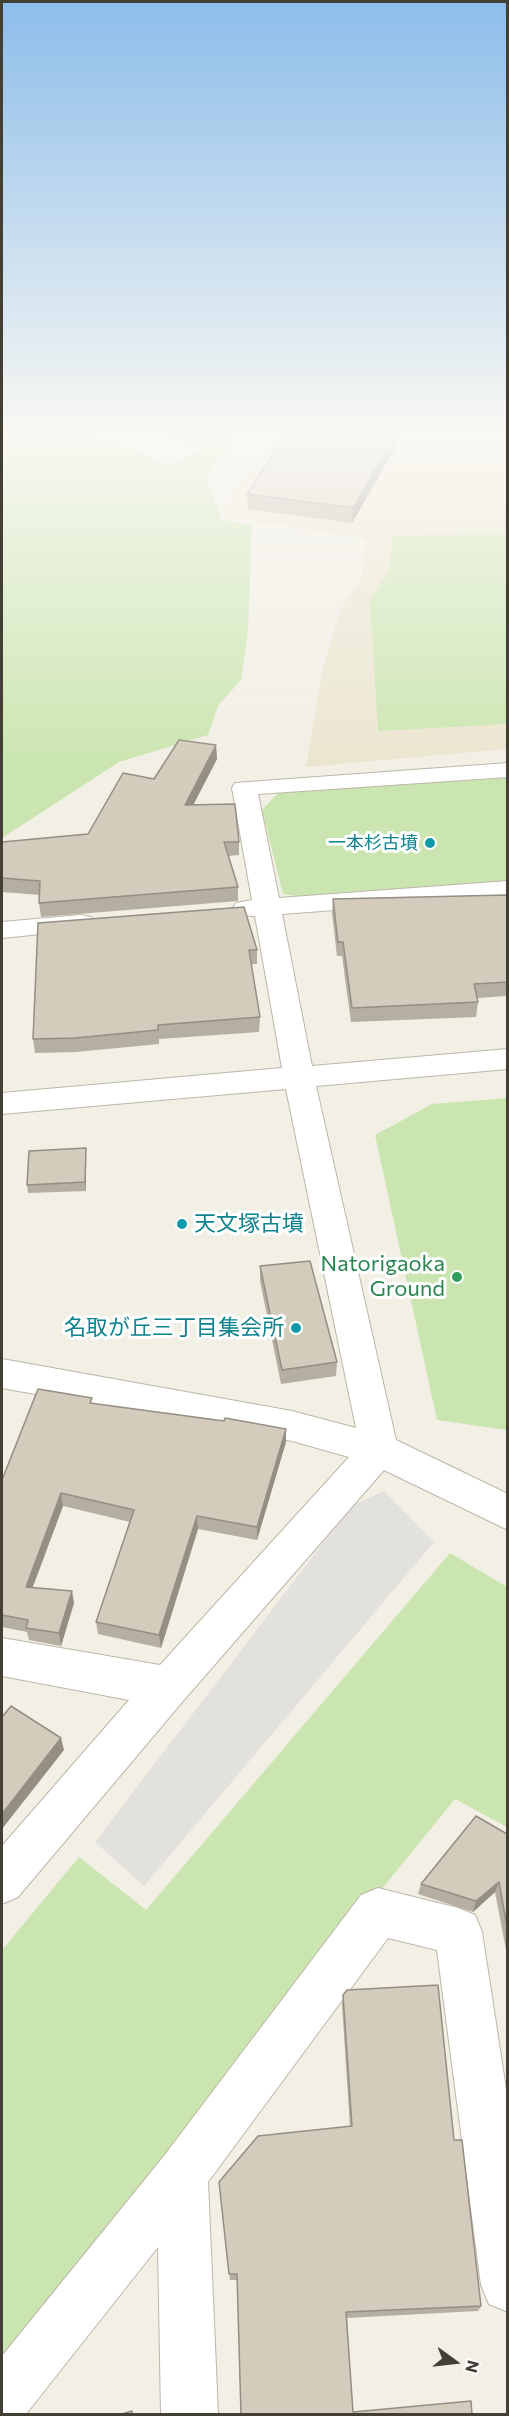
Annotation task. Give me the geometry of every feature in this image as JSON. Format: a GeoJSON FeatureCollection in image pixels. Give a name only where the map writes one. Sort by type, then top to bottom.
{"type":"FeatureCollection","features":[{"type":"Feature","properties":{"kind":"street"},"geometry":{"type":"LineString","coordinates":[[379,1450],[299,1076],[244,788],[507,770]]}},
{"type":"Feature","properties":{"kind":"street"},"geometry":{"type":"LineString","coordinates":[[222,911],[507,889]]}},
{"type":"Feature","properties":{"kind":"street"},"geometry":{"type":"LineString","coordinates":[[2,930],[106,921]]}},
{"type":"Feature","properties":{"kind":"street"},"geometry":{"type":"LineString","coordinates":[[2,1103],[507,1059]]}},
{"type":"Feature","properties":{"kind":"street"},"geometry":{"type":"LineString","coordinates":[[2,1373],[292,1426],[379,1450],[507,1512]]}},
{"type":"Feature","properties":{"kind":"street"},"geometry":{"type":"LineString","coordinates":[[2,1881],[168,1687],[379,1450]]}},
{"type":"Feature","properties":{"kind":"street"},"geometry":{"type":"LineString","coordinates":[[2,1657],[168,1687]]}},
{"type":"Feature","properties":{"kind":"street"},"geometry":{"type":"LineString","coordinates":[[2,2400],[182,2174],[378,1912],[458,1932],[507,2285]]}},
{"type":"Feature","properties":{"kind":"street"},"geometry":{"type":"LineString","coordinates":[[182,2174],[190,2415]]}},
{"type":"Feature","properties":{"kind":"shaded area"},"geometry":{"type":"Polygon","coordinates":[[[365,545],[507,545],[507,749],[306,767],[323,668],[340,611],[362,576],[365,545]]]}},
{"type":"Feature","properties":{"kind":"shaded area"},"geometry":{"type":"Polygon","coordinates":[[[384,1491],[434,1542],[144,1886],[95,1842],[351,1506],[384,1491]]]}},
{"type":"Feature","properties":{"kind":"green space"},"geometry":{"type":"Polygon","coordinates":[[[2,545],[251,545],[248,632],[241,680],[218,706],[208,735],[119,762],[2,838],[2,545]]]}},
{"type":"Feature","properties":{"kind":"green space"},"geometry":{"type":"Polygon","coordinates":[[[391,545],[507,545],[507,724],[378,731],[370,601],[390,568],[391,545]]]}},
{"type":"Feature","properties":{"kind":"green space"},"geometry":{"type":"Polygon","coordinates":[[[507,778],[507,882],[303,897],[283,894],[262,810],[280,791],[507,778]]]}},
{"type":"Feature","properties":{"kind":"green space","name":"Natorigaoka Ground"},"geometry":{"type":"Polygon","coordinates":[[[508,1098],[507,1430],[437,1420],[375,1135],[432,1104],[508,1098]]]}},
{"type":"Feature","properties":{"kind":"green space"},"geometry":{"type":"Polygon","coordinates":[[[450,1553],[507,1587],[507,1827],[455,1799],[2,2356],[2,1950],[79,1857],[146,1910],[450,1553]]]}},
{"type":"Feature","properties":{"kind":"building"},"geometry":{"type":"Polygon","coordinates":[[[179,740],[216,745],[185,805],[235,804],[239,842],[224,842],[238,887],[39,903],[40,881],[2,878],[2,842],[88,834],[123,773],[154,779],[179,740]]]}},
{"type":"Feature","properties":{"kind":"building"},"geometry":{"type":"Polygon","coordinates":[[[507,895],[507,982],[474,984],[478,1002],[352,1008],[343,942],[338,942],[333,899],[507,895]]]}},
{"type":"Feature","properties":{"kind":"building"},"geometry":{"type":"Polygon","coordinates":[[[244,907],[257,950],[249,950],[260,1017],[158,1025],[158,1030],[75,1038],[33,1039],[38,923],[244,907]]]}},
{"type":"Feature","properties":{"kind":"building"},"geometry":{"type":"Polygon","coordinates":[[[86,1148],[85,1182],[27,1185],[29,1151],[86,1148]]]}},
{"type":"Feature","properties":{"kind":"building","name":"名取が丘三丁目集会所"},"geometry":{"type":"Polygon","coordinates":[[[310,1261],[337,1362],[282,1370],[260,1266],[310,1261]]]}},
{"type":"Feature","properties":{"kind":"building"},"geometry":{"type":"Polygon","coordinates":[[[38,1389],[92,1398],[90,1403],[224,1421],[225,1418],[286,1429],[257,1527],[197,1516],[159,1635],[96,1622],[134,1510],[61,1493],[26,1587],[72,1591],[59,1633],[26,1628],[28,1620],[2,1615],[2,1480],[38,1389]]]}},
{"type":"Feature","properties":{"kind":"building"},"geometry":{"type":"Polygon","coordinates":[[[11,1706],[61,1738],[2,1814],[2,1717],[11,1706]]]}},
{"type":"Feature","properties":{"kind":"building"},"geometry":{"type":"Polygon","coordinates":[[[476,1816],[507,1834],[507,1927],[499,1882],[476,1901],[421,1884],[476,1816]]]}},
{"type":"Feature","properties":{"kind":"building"},"geometry":{"type":"Polygon","coordinates":[[[438,1985],[454,2140],[462,2140],[481,2306],[346,2312],[353,2412],[471,2401],[472,2415],[241,2415],[237,2274],[229,2274],[219,2182],[258,2136],[352,2126],[343,1995],[347,1990],[438,1985]]]}},
{"type":"Feature","properties":{"kind":"building"},"geometry":{"type":"Polygon","coordinates":[[[132,2411],[132,2415],[118,2415],[132,2411]]]}},
{"type":"Feature","properties":{"kind":"place","name":"一本杉古墳"},"geometry":{"type":"Point","coordinates":[430,843]}},
{"type":"Feature","properties":{"kind":"place","name":"天文塚古墳"},"geometry":{"type":"Point","coordinates":[182,1224]}},
{"type":"Feature","properties":{"kind":"place","name":"Natorigaoka Ground"},"geometry":{"type":"Point","coordinates":[457,1277]}},
{"type":"Feature","properties":{"kind":"place","name":"名取が丘三丁目集会所"},"geometry":{"type":"Point","coordinates":[296,1328]}}]}
